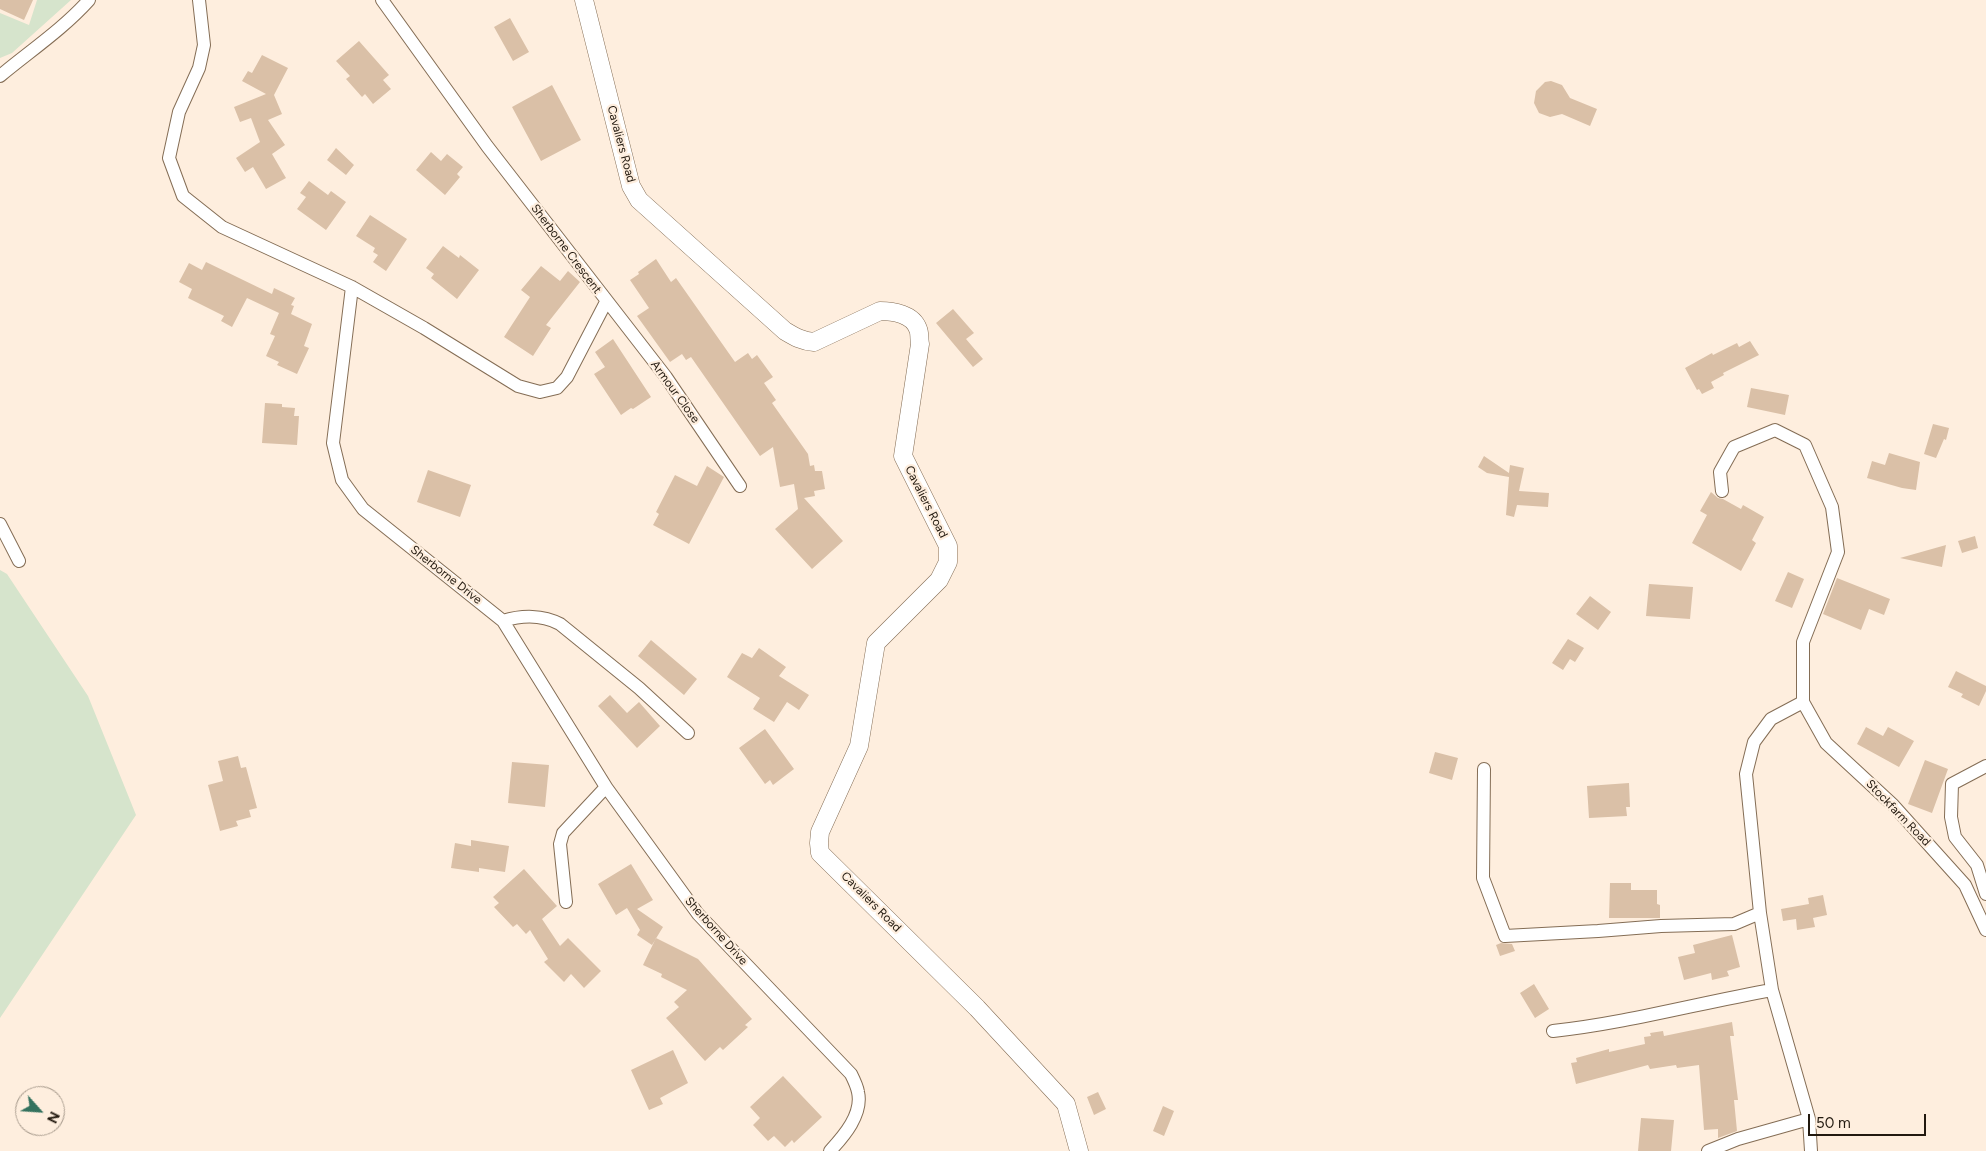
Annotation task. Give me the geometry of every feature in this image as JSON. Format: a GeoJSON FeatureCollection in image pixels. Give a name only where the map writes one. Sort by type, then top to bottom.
{"type":"FeatureCollection","features":[{"type":"Feature","properties":{"kind":"main road","name":"Cavaliers Road"},"geometry":{"type":"LineString","coordinates":[[584,0],[631,186],[639,200],[784,331],[804,342],[814,342],[880,311],[892,311],[903,315],[912,320],[918,328],[920,344],[903,456],[948,546],[948,562],[939,580],[876,643],[858,746],[820,832],[818,843],[820,853],[978,1008],[1066,1104],[1079,1151]]}},
{"type":"Feature","properties":{"kind":"street"},"geometry":{"type":"LineString","coordinates":[[0,76],[55,31],[69,22],[89,0]]}},
{"type":"Feature","properties":{"kind":"street"},"geometry":{"type":"LineString","coordinates":[[199,0],[204,45],[199,68],[180,112],[169,158],[183,196],[222,227],[352,287]]}},
{"type":"Feature","properties":{"kind":"street","name":"Sherborne Crescent"},"geometry":{"type":"LineString","coordinates":[[352,287],[424,328],[518,386],[540,392],[557,388],[567,377],[606,302],[487,146],[382,0]]}},
{"type":"Feature","properties":{"kind":"street","name":"Sherborne Drive"},"geometry":{"type":"LineString","coordinates":[[352,287],[333,443],[342,480],[363,509],[503,621],[606,787],[698,914],[852,1074],[859,1094],[856,1117],[830,1151]]}},
{"type":"Feature","properties":{"kind":"street","name":"Armour Close"},"geometry":{"type":"LineString","coordinates":[[606,302],[666,376],[740,486]]}},
{"type":"Feature","properties":{"kind":"street"},"geometry":{"type":"LineString","coordinates":[[1722,491],[1720,472],[1734,447],[1775,430],[1805,445],[1832,507],[1838,552],[1803,642],[1803,702],[1771,719],[1754,742],[1746,774],[1760,912],[1772,990],[1809,1119],[1811,1151]]}},
{"type":"Feature","properties":{"kind":"street"},"geometry":{"type":"LineString","coordinates":[[0,524],[19,561]]}},
{"type":"Feature","properties":{"kind":"street"},"geometry":{"type":"LineString","coordinates":[[503,621],[516,617],[548,618],[560,624],[639,688],[688,733]]}},
{"type":"Feature","properties":{"kind":"street","name":"Stockfarm Road"},"geometry":{"type":"LineString","coordinates":[[1803,702],[1826,742],[1893,805],[1965,885],[1986,930]]}},
{"type":"Feature","properties":{"kind":"street"},"geometry":{"type":"LineString","coordinates":[[1986,766],[1952,784],[1951,817],[1955,837],[1977,865],[1986,894]]}},
{"type":"Feature","properties":{"kind":"street"},"geometry":{"type":"LineString","coordinates":[[1484,769],[1483,878],[1505,936],[1661,926],[1734,924],[1760,912]]}},
{"type":"Feature","properties":{"kind":"street"},"geometry":{"type":"LineString","coordinates":[[566,902],[560,844],[563,833],[606,787]]}},
{"type":"Feature","properties":{"kind":"street"},"geometry":{"type":"LineString","coordinates":[[1553,1030],[1578,1028],[1772,990]]}},
{"type":"Feature","properties":{"kind":"street"},"geometry":{"type":"LineString","coordinates":[[1708,1151],[1738,1139],[1809,1119]]}},
{"type":"Feature","properties":{"kind":"green space"},"geometry":{"type":"Polygon","coordinates":[[[37,0],[71,0],[12,53],[0,58],[0,13],[29,25],[37,0]]]}},
{"type":"Feature","properties":{"kind":"green space"},"geometry":{"type":"Polygon","coordinates":[[[0,570],[7,574],[88,696],[136,815],[0,1018],[0,570]]]}},
{"type":"Feature","properties":{"kind":"building"},"geometry":{"type":"Polygon","coordinates":[[[0,0],[33,0],[24,20],[0,9],[0,0]]]}},
{"type":"Feature","properties":{"kind":"building"},"geometry":{"type":"Polygon","coordinates":[[[510,18],[529,52],[513,61],[494,27],[510,18]]]}},
{"type":"Feature","properties":{"kind":"building"},"geometry":{"type":"Polygon","coordinates":[[[359,41],[389,75],[383,80],[391,89],[373,104],[365,94],[362,97],[346,79],[350,76],[336,61],[359,41]]]}},
{"type":"Feature","properties":{"kind":"building"},"geometry":{"type":"Polygon","coordinates":[[[262,55],[288,68],[274,95],[282,114],[268,120],[285,145],[272,154],[286,178],[266,189],[253,167],[245,172],[236,158],[260,142],[251,118],[240,122],[234,107],[266,94],[242,81],[248,71],[252,73],[262,55]]]}},
{"type":"Feature","properties":{"kind":"building"},"geometry":{"type":"Polygon","coordinates":[[[1551,81],[1562,85],[1570,98],[1597,109],[1590,126],[1562,114],[1550,117],[1539,113],[1534,103],[1536,91],[1545,82],[1551,81]]]}},
{"type":"Feature","properties":{"kind":"building"},"geometry":{"type":"Polygon","coordinates":[[[552,85],[581,140],[541,161],[512,107],[552,85]]]}},
{"type":"Feature","properties":{"kind":"building"},"geometry":{"type":"Polygon","coordinates":[[[336,148],[354,165],[346,175],[327,160],[336,148]]]}},
{"type":"Feature","properties":{"kind":"building"},"geometry":{"type":"Polygon","coordinates":[[[431,152],[441,161],[447,154],[463,167],[457,174],[460,177],[445,195],[416,170],[431,152]]]}},
{"type":"Feature","properties":{"kind":"building"},"geometry":{"type":"Polygon","coordinates":[[[309,181],[328,195],[331,191],[346,202],[326,230],[297,209],[306,197],[300,193],[309,181]]]}},
{"type":"Feature","properties":{"kind":"building"},"geometry":{"type":"Polygon","coordinates":[[[370,215],[407,239],[386,271],[373,262],[378,255],[373,252],[375,248],[356,236],[370,215]]]}},
{"type":"Feature","properties":{"kind":"building"},"geometry":{"type":"Polygon","coordinates":[[[443,246],[459,258],[460,255],[479,270],[457,299],[431,278],[434,274],[426,268],[443,246]]]}},
{"type":"Feature","properties":{"kind":"building"},"geometry":{"type":"Polygon","coordinates":[[[656,259],[671,282],[676,278],[735,362],[748,353],[752,359],[757,355],[773,377],[764,383],[776,400],[772,403],[808,454],[810,466],[814,465],[815,471],[822,471],[825,489],[814,491],[815,496],[804,498],[843,541],[812,569],[775,529],[798,509],[794,484],[780,487],[773,447],[760,456],[691,357],[686,360],[682,354],[670,362],[637,316],[649,308],[630,280],[656,259]]]}},
{"type":"Feature","properties":{"kind":"building"},"geometry":{"type":"Polygon","coordinates":[[[206,262],[272,294],[274,288],[295,298],[291,305],[294,306],[291,314],[312,324],[304,346],[309,348],[297,374],[277,365],[279,362],[266,356],[275,336],[270,334],[279,313],[247,298],[232,327],[221,321],[224,316],[188,298],[192,289],[179,282],[189,263],[202,270],[206,262]]]}},
{"type":"Feature","properties":{"kind":"building"},"geometry":{"type":"Polygon","coordinates":[[[541,266],[560,281],[568,271],[580,282],[546,325],[551,328],[533,356],[504,337],[530,297],[521,290],[541,266]]]}},
{"type":"Feature","properties":{"kind":"building"},"geometry":{"type":"Polygon","coordinates":[[[953,309],[974,333],[966,339],[983,359],[973,367],[936,323],[953,309]]]}},
{"type":"Feature","properties":{"kind":"building"},"geometry":{"type":"Polygon","coordinates":[[[613,339],[651,397],[621,415],[594,374],[605,367],[595,352],[613,339]]]}},
{"type":"Feature","properties":{"kind":"building"},"geometry":{"type":"Polygon","coordinates":[[[1750,341],[1759,355],[1723,373],[1724,375],[1711,382],[1714,388],[1702,394],[1699,389],[1697,390],[1685,368],[1712,353],[1713,355],[1737,343],[1739,347],[1750,341]]]}},
{"type":"Feature","properties":{"kind":"building"},"geometry":{"type":"Polygon","coordinates":[[[1751,388],[1789,395],[1785,415],[1747,407],[1751,388]]]}},
{"type":"Feature","properties":{"kind":"building"},"geometry":{"type":"Polygon","coordinates":[[[265,403],[282,404],[282,407],[295,408],[294,416],[299,416],[297,445],[262,443],[265,403]]]}},
{"type":"Feature","properties":{"kind":"building"},"geometry":{"type":"Polygon","coordinates":[[[1933,424],[1949,428],[1946,440],[1944,439],[1936,458],[1924,454],[1933,424]]]}},
{"type":"Feature","properties":{"kind":"building"},"geometry":{"type":"Polygon","coordinates":[[[1889,453],[1920,462],[1916,490],[1867,478],[1872,461],[1885,465],[1889,453]]]}},
{"type":"Feature","properties":{"kind":"building"},"geometry":{"type":"Polygon","coordinates":[[[1484,456],[1509,473],[1510,465],[1524,468],[1519,491],[1549,493],[1548,507],[1517,505],[1514,517],[1506,515],[1509,477],[1487,473],[1478,467],[1484,456]]]}},
{"type":"Feature","properties":{"kind":"building"},"geometry":{"type":"Polygon","coordinates":[[[707,466],[724,477],[689,544],[653,525],[659,514],[656,512],[675,475],[697,486],[707,466]]]}},
{"type":"Feature","properties":{"kind":"building"},"geometry":{"type":"Polygon","coordinates":[[[428,470],[471,485],[460,517],[417,502],[428,470]]]}},
{"type":"Feature","properties":{"kind":"building"},"geometry":{"type":"Polygon","coordinates":[[[1711,492],[1718,498],[1741,509],[1743,505],[1764,517],[1752,540],[1756,543],[1741,571],[1692,543],[1707,515],[1700,511],[1711,492]]]}},
{"type":"Feature","properties":{"kind":"building"},"geometry":{"type":"Polygon","coordinates":[[[1975,536],[1978,548],[1962,553],[1958,541],[1975,536]]]}},
{"type":"Feature","properties":{"kind":"building"},"geometry":{"type":"Polygon","coordinates":[[[1946,545],[1942,567],[1900,558],[1946,545]]]}},
{"type":"Feature","properties":{"kind":"building"},"geometry":{"type":"Polygon","coordinates":[[[1788,572],[1804,579],[1792,608],[1775,601],[1788,572]]]}},
{"type":"Feature","properties":{"kind":"building"},"geometry":{"type":"Polygon","coordinates":[[[1837,578],[1890,599],[1884,615],[1869,609],[1861,630],[1823,614],[1837,578]]]}},
{"type":"Feature","properties":{"kind":"building"},"geometry":{"type":"Polygon","coordinates":[[[1649,584],[1693,587],[1690,619],[1646,616],[1649,584]]]}},
{"type":"Feature","properties":{"kind":"building"},"geometry":{"type":"Polygon","coordinates":[[[1590,596],[1611,612],[1598,630],[1576,614],[1590,596]]]}},
{"type":"Feature","properties":{"kind":"building"},"geometry":{"type":"Polygon","coordinates":[[[1568,639],[1584,648],[1575,662],[1570,659],[1563,670],[1552,663],[1568,639]]]}},
{"type":"Feature","properties":{"kind":"building"},"geometry":{"type":"Polygon","coordinates":[[[651,640],[697,679],[684,695],[638,656],[651,640]]]}},
{"type":"Feature","properties":{"kind":"building"},"geometry":{"type":"Polygon","coordinates":[[[759,648],[786,667],[779,676],[809,695],[799,710],[787,702],[774,722],[753,709],[760,698],[727,677],[742,653],[752,658],[759,648]]]}},
{"type":"Feature","properties":{"kind":"building"},"geometry":{"type":"Polygon","coordinates":[[[1956,671],[1986,686],[1986,691],[1979,706],[1961,697],[1963,694],[1948,687],[1956,671]]]}},
{"type":"Feature","properties":{"kind":"building"},"geometry":{"type":"Polygon","coordinates":[[[610,695],[627,713],[639,702],[660,726],[637,748],[598,706],[610,695]]]}},
{"type":"Feature","properties":{"kind":"building"},"geometry":{"type":"Polygon","coordinates":[[[1866,727],[1883,736],[1888,727],[1914,741],[1899,767],[1857,744],[1866,727]]]}},
{"type":"Feature","properties":{"kind":"building"},"geometry":{"type":"Polygon","coordinates":[[[765,729],[794,769],[773,785],[770,780],[765,784],[739,748],[765,729]]]}},
{"type":"Feature","properties":{"kind":"building"},"geometry":{"type":"Polygon","coordinates":[[[1435,752],[1458,758],[1452,780],[1429,773],[1435,752]]]}},
{"type":"Feature","properties":{"kind":"building"},"geometry":{"type":"Polygon","coordinates":[[[238,756],[241,768],[246,767],[257,808],[249,810],[251,817],[236,821],[238,826],[220,831],[208,785],[223,781],[218,761],[238,756]]]}},
{"type":"Feature","properties":{"kind":"building"},"geometry":{"type":"Polygon","coordinates":[[[1925,760],[1948,769],[1932,813],[1908,804],[1925,760]]]}},
{"type":"Feature","properties":{"kind":"building"},"geometry":{"type":"Polygon","coordinates":[[[512,762],[549,765],[545,807],[508,803],[512,762]]]}},
{"type":"Feature","properties":{"kind":"building"},"geometry":{"type":"Polygon","coordinates":[[[1629,783],[1630,807],[1626,807],[1627,816],[1589,818],[1587,786],[1629,783]]]}},
{"type":"Feature","properties":{"kind":"building"},"geometry":{"type":"Polygon","coordinates":[[[471,840],[509,846],[505,872],[479,868],[479,872],[451,868],[455,843],[471,846],[471,840]]]}},
{"type":"Feature","properties":{"kind":"building"},"geometry":{"type":"Polygon","coordinates":[[[631,864],[653,900],[637,909],[663,927],[652,945],[637,935],[640,930],[627,908],[616,915],[598,884],[631,864]]]}},
{"type":"Feature","properties":{"kind":"building"},"geometry":{"type":"Polygon","coordinates":[[[524,869],[557,906],[542,919],[560,946],[568,938],[601,971],[584,988],[571,974],[564,982],[544,962],[548,959],[530,930],[526,934],[517,924],[513,927],[494,907],[499,903],[493,897],[524,869]]]}},
{"type":"Feature","properties":{"kind":"building"},"geometry":{"type":"Polygon","coordinates":[[[1610,883],[1631,883],[1631,890],[1657,890],[1660,918],[1609,918],[1610,883]]]}},
{"type":"Feature","properties":{"kind":"building"},"geometry":{"type":"Polygon","coordinates":[[[1823,895],[1827,915],[1813,918],[1815,927],[1797,930],[1796,919],[1783,921],[1781,909],[1809,904],[1808,898],[1823,895]]]}},
{"type":"Feature","properties":{"kind":"building"},"geometry":{"type":"Polygon","coordinates":[[[1732,935],[1740,967],[1727,971],[1729,976],[1712,980],[1711,973],[1684,980],[1678,957],[1695,953],[1693,945],[1732,935]]]}},
{"type":"Feature","properties":{"kind":"building"},"geometry":{"type":"Polygon","coordinates":[[[656,938],[698,959],[752,1019],[745,1025],[748,1027],[723,1050],[720,1047],[705,1061],[666,1018],[679,1007],[674,1002],[687,990],[661,977],[662,974],[643,965],[656,938]]]}},
{"type":"Feature","properties":{"kind":"building"},"geometry":{"type":"Polygon","coordinates":[[[1501,943],[1512,944],[1515,951],[1500,956],[1496,945],[1501,943]]]}},
{"type":"Feature","properties":{"kind":"building"},"geometry":{"type":"Polygon","coordinates":[[[1534,984],[1549,1009],[1535,1018],[1520,993],[1534,984]]]}},
{"type":"Feature","properties":{"kind":"building"},"geometry":{"type":"Polygon","coordinates":[[[1732,1022],[1734,1036],[1730,1036],[1738,1100],[1734,1100],[1737,1131],[1718,1138],[1718,1129],[1704,1130],[1699,1065],[1677,1068],[1676,1065],[1650,1069],[1648,1065],[1576,1084],[1571,1063],[1577,1062],[1576,1058],[1609,1049],[1609,1052],[1645,1044],[1644,1037],[1651,1036],[1650,1033],[1663,1031],[1664,1036],[1732,1022]]]}},
{"type":"Feature","properties":{"kind":"building"},"geometry":{"type":"Polygon","coordinates":[[[673,1050],[688,1083],[660,1098],[663,1104],[649,1110],[631,1070],[673,1050]]]}},
{"type":"Feature","properties":{"kind":"building"},"geometry":{"type":"Polygon","coordinates":[[[783,1076],[822,1117],[794,1143],[792,1140],[785,1147],[774,1136],[768,1141],[753,1125],[760,1118],[750,1107],[783,1076]]]}},
{"type":"Feature","properties":{"kind":"building"},"geometry":{"type":"Polygon","coordinates":[[[1098,1092],[1106,1109],[1094,1115],[1087,1097],[1098,1092]]]}},
{"type":"Feature","properties":{"kind":"building"},"geometry":{"type":"Polygon","coordinates":[[[1163,1106],[1174,1111],[1164,1136],[1153,1131],[1163,1106]]]}},
{"type":"Feature","properties":{"kind":"building"},"geometry":{"type":"Polygon","coordinates":[[[1641,1118],[1674,1120],[1671,1151],[1638,1151],[1641,1118]]]}}]}
